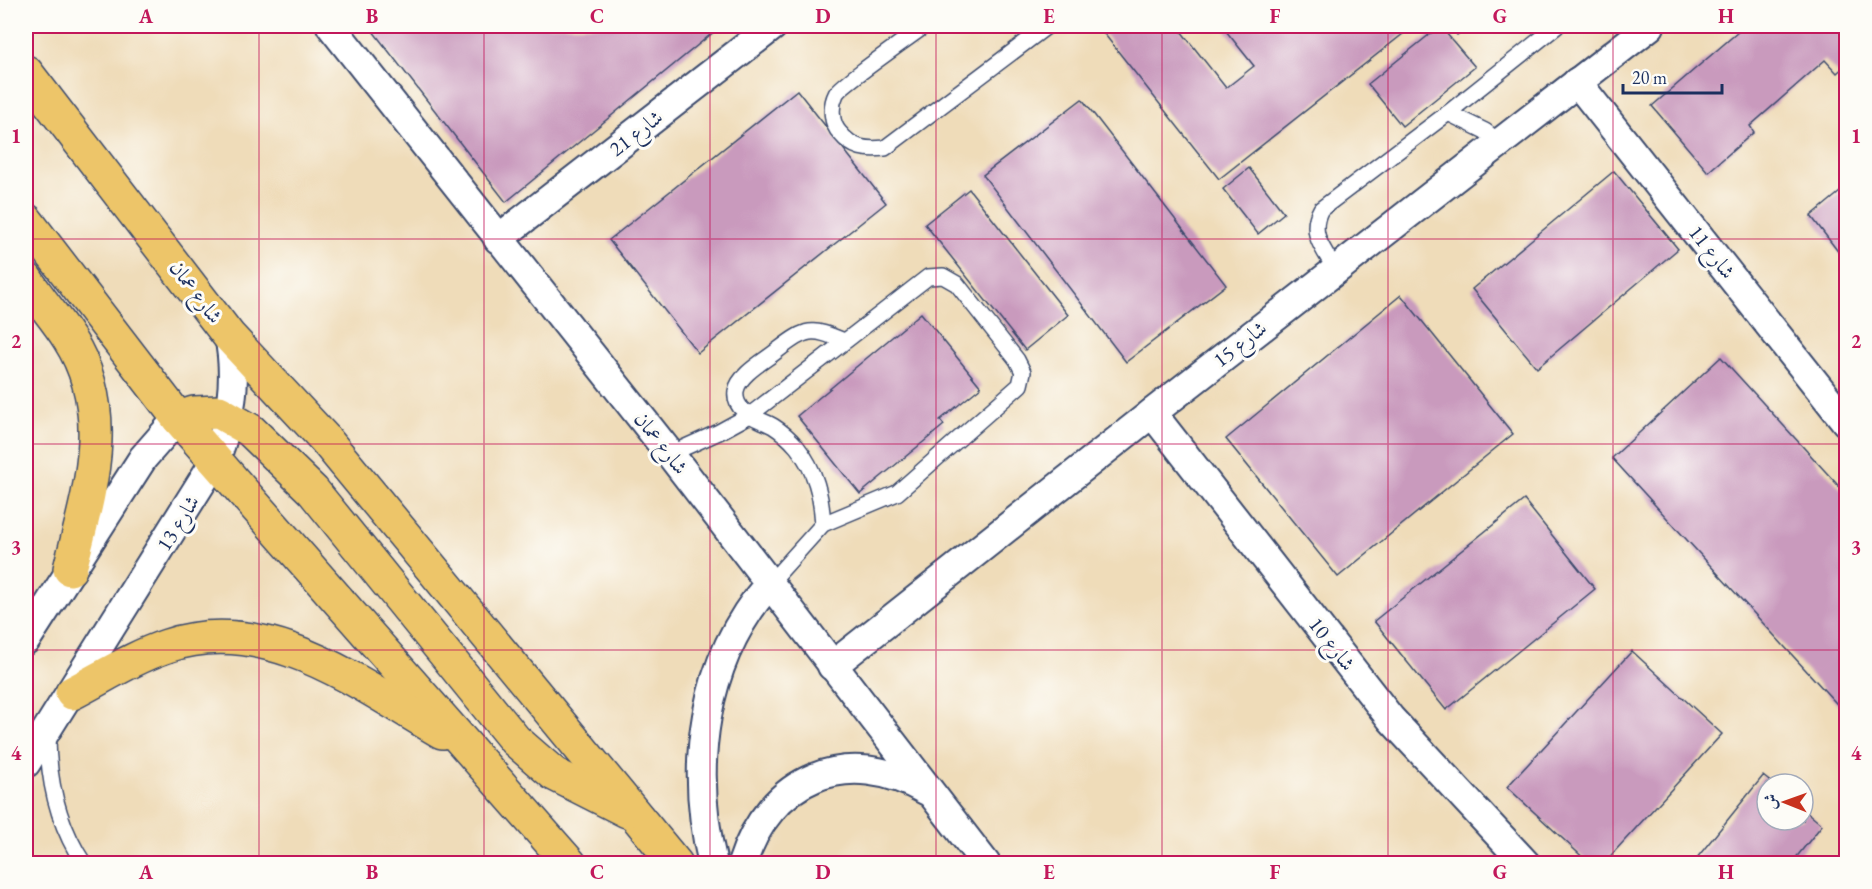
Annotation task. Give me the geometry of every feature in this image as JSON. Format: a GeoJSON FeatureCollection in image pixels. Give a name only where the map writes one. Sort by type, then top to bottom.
{"type":"FeatureCollection","features":[{"type":"Feature","properties":{"kind":"main road","name":"شارع عمان"},"geometry":{"type":"LineString","coordinates":[[26,72],[229,336],[325,439],[676,864]]}},
{"type":"Feature","properties":{"kind":"main road"},"geometry":{"type":"LineString","coordinates":[[26,220],[178,418],[570,864]]}},
{"type":"Feature","properties":{"kind":"main road"},"geometry":{"type":"LineString","coordinates":[[26,279],[69,339],[92,389],[96,422],[93,479],[70,569]]}},
{"type":"Feature","properties":{"kind":"main road"},"geometry":{"type":"LineString","coordinates":[[178,418],[210,411],[230,416],[250,430],[313,491],[527,752],[554,774],[637,816]]}},
{"type":"Feature","properties":{"kind":"main road"},"geometry":{"type":"LineString","coordinates":[[72,693],[166,646],[201,638],[270,643],[298,651],[333,669],[467,746]]}},
{"type":"Feature","properties":{"kind":"street","name":"شارع عمان"},"geometry":{"type":"LineString","coordinates":[[331,26],[670,454],[986,864]]}},
{"type":"Feature","properties":{"kind":"street","name":"شارع 21"},"geometry":{"type":"LineString","coordinates":[[498,239],[773,26]]}},
{"type":"Feature","properties":{"kind":"street","name":"شارع 15"},"geometry":{"type":"LineString","coordinates":[[832,666],[1152,413],[1650,26]]}},
{"type":"Feature","properties":{"kind":"street","name":"شارع 11"},"geometry":{"type":"LineString","coordinates":[[1577,82],[1846,422]]}},
{"type":"Feature","properties":{"kind":"street","name":"شارع 13"},"geometry":{"type":"LineString","coordinates":[[26,764],[215,461],[230,416],[234,371],[229,336]]}},
{"type":"Feature","properties":{"kind":"street","name":"شارع 10"},"geometry":{"type":"LineString","coordinates":[[1152,413],[1391,718],[1526,864]]}},
{"type":"Feature","properties":{"kind":"street"},"geometry":{"type":"LineString","coordinates":[[26,640],[143,458],[178,418]]}},
{"type":"Feature","properties":{"kind":"street"},"geometry":{"type":"LineString","coordinates":[[713,864],[701,801],[704,727],[712,691],[728,647],[740,622],[769,584]]}},
{"type":"Feature","properties":{"kind":"street"},"geometry":{"type":"LineString","coordinates":[[742,864],[755,830],[767,813],[796,785],[819,775],[843,769],[868,769],[892,774],[931,793]]}},
{"type":"Feature","properties":{"kind":"lane"},"geometry":{"type":"LineString","coordinates":[[924,26],[836,92],[832,111],[836,129],[849,143],[867,150],[885,148],[1047,26]]}},
{"type":"Feature","properties":{"kind":"lane"},"geometry":{"type":"LineString","coordinates":[[1336,270],[1315,232],[1315,219],[1321,209],[1448,113],[1557,26]]}},
{"type":"Feature","properties":{"kind":"lane"},"geometry":{"type":"LineString","coordinates":[[1448,113],[1485,130],[1499,142]]}},
{"type":"Feature","properties":{"kind":"lane"},"geometry":{"type":"LineString","coordinates":[[670,454],[750,415],[921,280],[936,275],[944,276],[957,284],[1017,360],[1023,372],[1020,385],[907,486],[879,503],[823,524],[769,584]]}},
{"type":"Feature","properties":{"kind":"lane"},"geometry":{"type":"LineString","coordinates":[[823,524],[821,496],[812,469],[775,427],[750,415],[739,406],[736,398],[738,384],[799,334],[815,330],[844,340]]}},
{"type":"Feature","properties":{"kind":"lane"},"geometry":{"type":"LineString","coordinates":[[48,727],[48,768],[57,808],[72,846],[84,864]]}},
{"type":"Feature","properties":{"kind":"building"},"geometry":{"type":"Polygon","coordinates":[[[369,26],[721,26],[506,202],[369,26]]]}},
{"type":"Feature","properties":{"kind":"building"},"geometry":{"type":"Polygon","coordinates":[[[1098,26],[1177,26],[1226,88],[1254,66],[1222,26],[1413,26],[1219,179],[1098,26]]]}},
{"type":"Feature","properties":{"kind":"building"},"geometry":{"type":"Polygon","coordinates":[[[1440,26],[1475,67],[1402,126],[1368,84],[1440,26]]]}},
{"type":"Feature","properties":{"kind":"building"},"geometry":{"type":"Polygon","coordinates":[[[1450,26],[1469,26],[1457,35],[1450,26]]]}},
{"type":"Feature","properties":{"kind":"building"},"geometry":{"type":"Polygon","coordinates":[[[1745,26],[1846,26],[1846,65],[1837,73],[1825,60],[1750,126],[1754,132],[1708,172],[1652,106],[1745,26]]]}},
{"type":"Feature","properties":{"kind":"building"},"geometry":{"type":"Polygon","coordinates":[[[797,90],[886,203],[698,353],[609,240],[797,90]]]}},
{"type":"Feature","properties":{"kind":"building"},"geometry":{"type":"Polygon","coordinates":[[[1082,99],[1226,285],[1126,362],[983,175],[1082,99]]]}},
{"type":"Feature","properties":{"kind":"building"},"geometry":{"type":"Polygon","coordinates":[[[1249,168],[1284,213],[1258,234],[1223,189],[1249,168]]]}},
{"type":"Feature","properties":{"kind":"building"},"geometry":{"type":"Polygon","coordinates":[[[1614,171],[1678,249],[1537,368],[1472,289],[1614,171]]]}},
{"type":"Feature","properties":{"kind":"building"},"geometry":{"type":"Polygon","coordinates":[[[1846,187],[1846,262],[1811,216],[1846,187]]]}},
{"type":"Feature","properties":{"kind":"building"},"geometry":{"type":"Polygon","coordinates":[[[969,189],[1068,315],[1025,350],[925,224],[969,189]]]}},
{"type":"Feature","properties":{"kind":"building"},"geometry":{"type":"Polygon","coordinates":[[[1401,295],[1513,434],[1338,577],[1226,439],[1401,295]]]}},
{"type":"Feature","properties":{"kind":"building"},"geometry":{"type":"Polygon","coordinates":[[[921,313],[981,387],[940,420],[944,425],[860,494],[797,416],[921,313]]]}},
{"type":"Feature","properties":{"kind":"building"},"geometry":{"type":"Polygon","coordinates":[[[1721,357],[1846,494],[1846,714],[1612,458],[1721,357]]]}},
{"type":"Feature","properties":{"kind":"building"},"geometry":{"type":"Polygon","coordinates":[[[1524,500],[1595,589],[1446,710],[1374,621],[1524,500]]]}},
{"type":"Feature","properties":{"kind":"building"},"geometry":{"type":"Polygon","coordinates":[[[1632,651],[1722,734],[1603,864],[1590,864],[1507,787],[1632,651]]]}},
{"type":"Feature","properties":{"kind":"building"},"geometry":{"type":"Polygon","coordinates":[[[1755,786],[1755,832],[1815,832],[1815,819],[1822,825],[1791,864],[1692,864],[1755,786]]]}}]}
